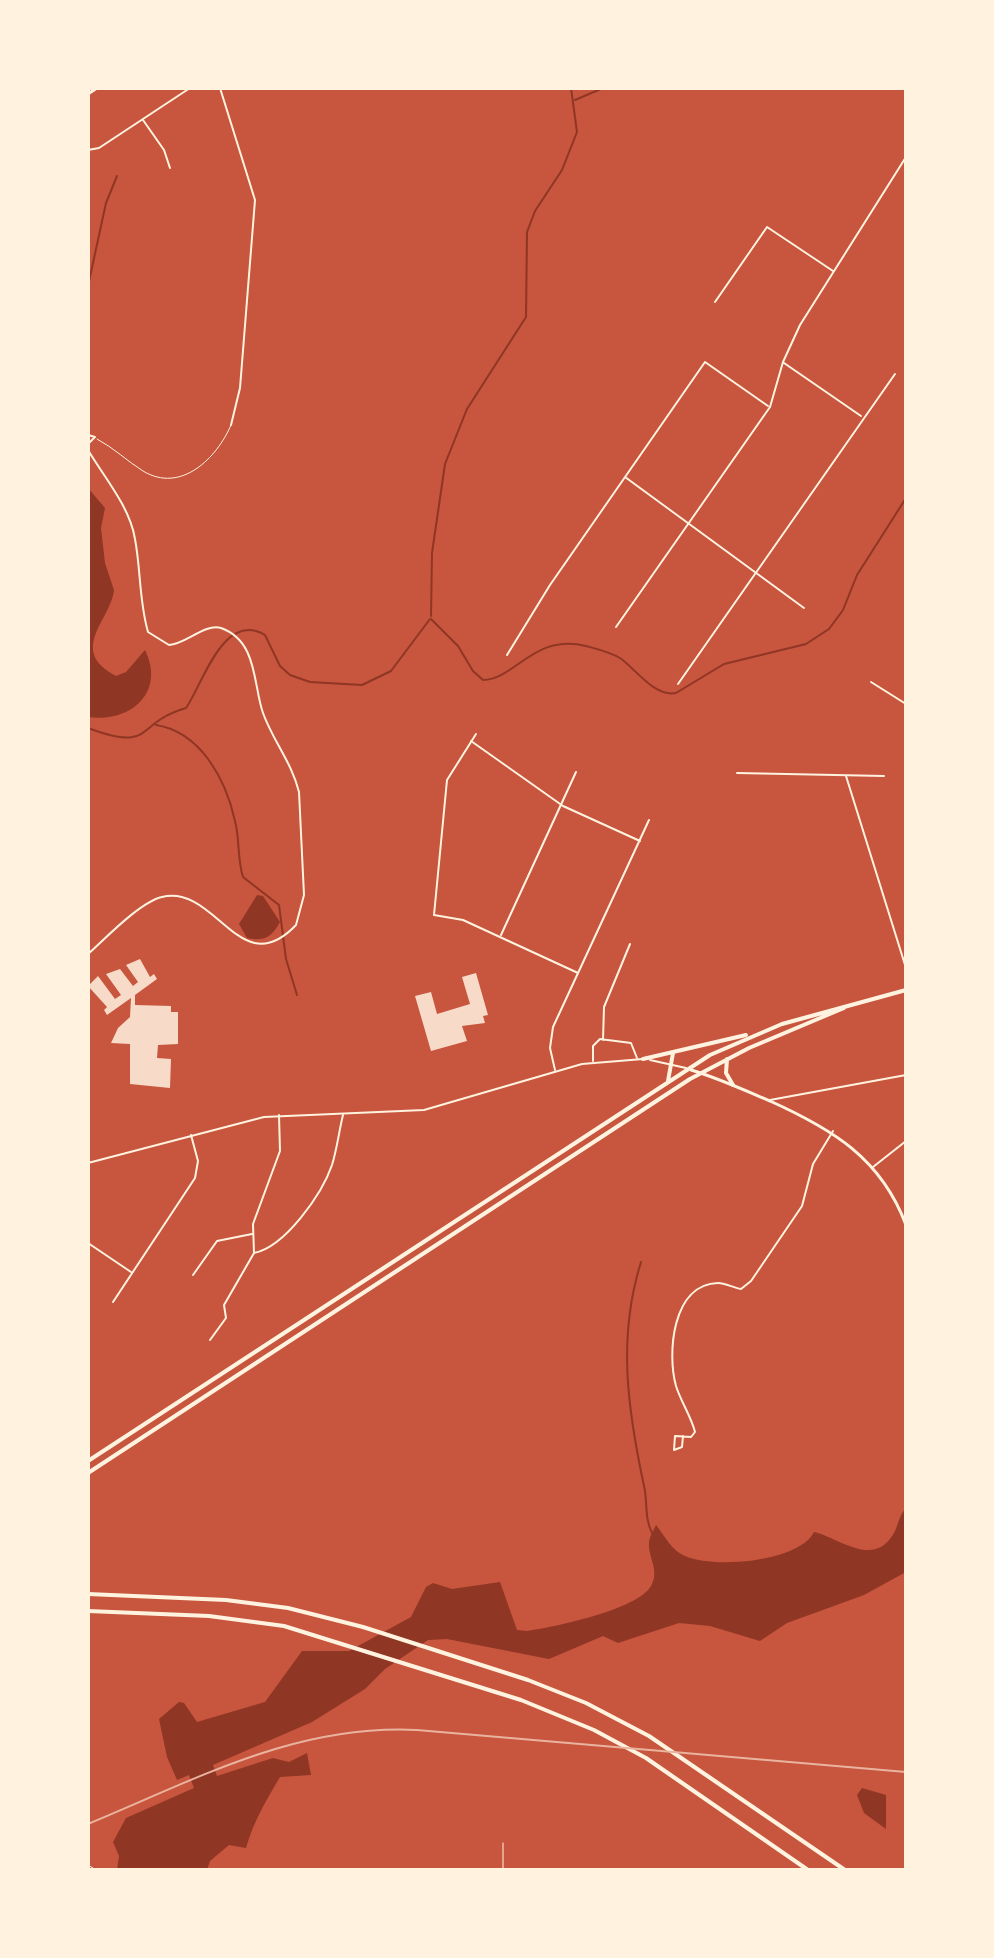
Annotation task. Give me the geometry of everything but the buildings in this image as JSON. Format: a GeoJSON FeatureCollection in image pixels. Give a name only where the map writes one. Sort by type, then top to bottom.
{"type":"FeatureCollection","features":[{"type":"Feature","properties":{"kind":"highway"},"geometry":{"type":"LineString","coordinates":[[640,1058],[756,1033],[906,990]]}},
{"type":"Feature","properties":{"kind":"highway"},"geometry":{"type":"LineString","coordinates":[[88,1473],[701,1073],[847,1007]]}},
{"type":"Feature","properties":{"kind":"highway"},"geometry":{"type":"LineString","coordinates":[[88,1461],[668,1081],[756,1033]]}},
{"type":"Feature","properties":{"kind":"highway"},"geometry":{"type":"LineString","coordinates":[[668,1081],[673,1053]]}},
{"type":"Feature","properties":{"kind":"highway"},"geometry":{"type":"LineString","coordinates":[[727,1059],[726,1073],[733,1085]]}},
{"type":"Feature","properties":{"kind":"highway"},"geometry":{"type":"LineString","coordinates":[[88,1594],[257,1603],[370,1629],[568,1695],[661,1743],[845,1870]]}},
{"type":"Feature","properties":{"kind":"highway"},"geometry":{"type":"LineString","coordinates":[[88,1611],[239,1619],[345,1642],[521,1700],[607,1737],[646,1758],[808,1870]]}},
{"type":"Feature","properties":{"kind":"main road"},"geometry":{"type":"LineString","coordinates":[[88,94],[97,88]]}},
{"type":"Feature","properties":{"kind":"main road"},"geometry":{"type":"LineString","coordinates":[[687,1069],[733,1085],[833,1131],[873,1167],[894,1197],[906,1225]]}},
{"type":"Feature","properties":{"kind":"street"},"geometry":{"type":"LineString","coordinates":[[88,150],[99,148],[190,88]]}},
{"type":"Feature","properties":{"kind":"street"},"geometry":{"type":"LineString","coordinates":[[220,88],[255,200],[240,388],[231,425]]}},
{"type":"Feature","properties":{"kind":"street"},"geometry":{"type":"LineString","coordinates":[[143,119],[164,150],[170,168]]}},
{"type":"Feature","properties":{"kind":"street"},"geometry":{"type":"LineString","coordinates":[[616,627],[770,407],[783,362],[800,325],[906,157]]}},
{"type":"Feature","properties":{"kind":"street"},"geometry":{"type":"LineString","coordinates":[[715,302],[767,227],[834,272]]}},
{"type":"Feature","properties":{"kind":"street"},"geometry":{"type":"LineString","coordinates":[[507,655],[624,477],[705,362],[770,407]]}},
{"type":"Feature","properties":{"kind":"street"},"geometry":{"type":"LineString","coordinates":[[783,362],[863,417]]}},
{"type":"Feature","properties":{"kind":"street"},"geometry":{"type":"LineString","coordinates":[[678,684],[895,374]]}},
{"type":"Feature","properties":{"kind":"street"},"geometry":{"type":"LineString","coordinates":[[88,435],[95,437],[88,444]]}},
{"type":"Feature","properties":{"kind":"street"},"geometry":{"type":"LineString","coordinates":[[88,450],[127,513],[135,538],[139,601],[148,632],[169,645],[209,628],[223,629],[242,645],[257,673],[262,712],[295,777],[299,792],[304,895],[296,925],[264,944],[247,942],[201,904],[178,895],[150,901],[88,954]]}},
{"type":"Feature","properties":{"kind":"street"},"geometry":{"type":"LineString","coordinates":[[624,477],[804,608]]}},
{"type":"Feature","properties":{"kind":"street"},"geometry":{"type":"LineString","coordinates":[[871,682],[906,704]]}},
{"type":"Feature","properties":{"kind":"street"},"geometry":{"type":"LineString","coordinates":[[476,734],[447,780],[434,915],[463,920],[578,973]]}},
{"type":"Feature","properties":{"kind":"street"},"geometry":{"type":"LineString","coordinates":[[470,741],[563,806],[640,841]]}},
{"type":"Feature","properties":{"kind":"street"},"geometry":{"type":"LineString","coordinates":[[501,936],[576,772]]}},
{"type":"Feature","properties":{"kind":"street"},"geometry":{"type":"LineString","coordinates":[[737,773],[884,776]]}},
{"type":"Feature","properties":{"kind":"street"},"geometry":{"type":"LineString","coordinates":[[846,776],[906,968]]}},
{"type":"Feature","properties":{"kind":"street"},"geometry":{"type":"LineString","coordinates":[[555,1071],[550,1048],[553,1027],[649,820]]}},
{"type":"Feature","properties":{"kind":"street"},"geometry":{"type":"LineString","coordinates":[[603,1040],[604,1007],[630,944]]}},
{"type":"Feature","properties":{"kind":"street"},"geometry":{"type":"LineString","coordinates":[[593,1061],[593,1046],[603,1040],[631,1043],[640,1058]]}},
{"type":"Feature","properties":{"kind":"street"},"geometry":{"type":"LineString","coordinates":[[88,1163],[279,1115],[424,1110],[593,1061],[640,1058],[687,1069]]}},
{"type":"Feature","properties":{"kind":"street"},"geometry":{"type":"LineString","coordinates":[[769,1101],[906,1075]]}},
{"type":"Feature","properties":{"kind":"street"},"geometry":{"type":"LineString","coordinates":[[254,1253],[280,1243],[305,1209],[332,1165],[343,1113]]}},
{"type":"Feature","properties":{"kind":"street"},"geometry":{"type":"LineString","coordinates":[[210,1340],[226,1318],[224,1305],[254,1253],[257,1210],[280,1151],[279,1115]]}},
{"type":"Feature","properties":{"kind":"street"},"geometry":{"type":"LineString","coordinates":[[683,1436],[691,1437],[695,1432],[675,1380],[678,1314],[691,1298],[711,1285],[719,1283],[740,1289],[751,1281],[802,1206],[813,1164],[833,1131]]}},
{"type":"Feature","properties":{"kind":"street"},"geometry":{"type":"LineString","coordinates":[[113,1302],[198,1171],[191,1135]]}},
{"type":"Feature","properties":{"kind":"street"},"geometry":{"type":"LineString","coordinates":[[873,1167],[906,1141]]}},
{"type":"Feature","properties":{"kind":"street"},"geometry":{"type":"LineString","coordinates":[[193,1275],[217,1241],[253,1234]]}},
{"type":"Feature","properties":{"kind":"street"},"geometry":{"type":"LineString","coordinates":[[88,1243],[132,1273]]}},
{"type":"Feature","properties":{"kind":"lane"},"geometry":{"type":"LineString","coordinates":[[95,437],[144,472],[160,479],[173,479],[204,464],[221,444],[231,425]]}},
{"type":"Feature","properties":{"kind":"lane"},"geometry":{"type":"LineString","coordinates":[[503,1843],[503,1870]]}},
{"type":"Feature","properties":{"kind":"path"},"geometry":{"type":"LineString","coordinates":[[88,1865],[96,1870]]}},
{"type":"Feature","properties":{"kind":"shaded area"},"geometry":{"type":"Polygon","coordinates":[[[88,488],[105,508],[101,528],[105,563],[114,590],[96,634],[93,645],[95,656],[102,666],[116,676],[126,672],[145,650],[151,679],[140,702],[130,710],[103,718],[88,717],[88,488]]]}},
{"type":"Feature","properties":{"kind":"shaded area"},"geometry":{"type":"Polygon","coordinates":[[[257,895],[263,896],[280,922],[271,935],[263,939],[247,938],[239,924],[257,895]]]}},
{"type":"Feature","properties":{"kind":"shaded area"},"geometry":{"type":"Polygon","coordinates":[[[906,1508],[906,1572],[864,1595],[787,1623],[760,1641],[710,1626],[679,1623],[618,1643],[603,1636],[549,1659],[447,1639],[428,1640],[385,1669],[365,1689],[312,1722],[213,1765],[217,1776],[273,1758],[289,1762],[307,1753],[311,1775],[280,1777],[256,1820],[246,1848],[229,1845],[210,1861],[207,1870],[117,1870],[119,1856],[113,1842],[126,1818],[194,1788],[189,1775],[177,1780],[167,1757],[159,1719],[179,1702],[184,1703],[197,1722],[265,1702],[302,1651],[349,1651],[411,1617],[426,1587],[433,1583],[452,1589],[500,1582],[517,1630],[527,1631],[594,1616],[643,1595],[653,1580],[649,1543],[656,1525],[672,1546],[685,1556],[698,1560],[735,1562],[792,1550],[814,1532],[857,1548],[878,1548],[895,1531],[906,1508]]]}},
{"type":"Feature","properties":{"kind":"shaded area"},"geometry":{"type":"Polygon","coordinates":[[[862,1788],[886,1795],[886,1829],[864,1813],[857,1795],[862,1788]]]}},
{"type":"Feature","properties":{"kind":"waterway"},"geometry":{"type":"LineString","coordinates":[[431,616],[432,553],[445,464],[467,409],[526,317],[527,232],[535,211],[562,170],[577,132],[571,88]]}},
{"type":"Feature","properties":{"kind":"waterway"},"geometry":{"type":"LineString","coordinates":[[575,100],[603,88]]}},
{"type":"Feature","properties":{"kind":"waterway"},"geometry":{"type":"LineString","coordinates":[[88,286],[106,203],[117,176]]}},
{"type":"Feature","properties":{"kind":"waterway"},"geometry":{"type":"LineString","coordinates":[[431,619],[458,646],[473,671],[483,680],[495,678],[539,651],[568,644],[586,646],[616,656],[653,687],[676,693],[724,664],[806,644],[829,629],[843,610],[857,575],[906,498]]}},
{"type":"Feature","properties":{"kind":"waterway"},"geometry":{"type":"LineString","coordinates":[[88,728],[124,738],[135,737],[170,714],[186,708],[216,654],[237,633],[250,630],[265,635],[280,666],[290,675],[310,682],[362,685],[391,671],[430,619]]}},
{"type":"Feature","properties":{"kind":"waterway"},"geometry":{"type":"LineString","coordinates":[[156,725],[186,737],[218,774],[235,821],[243,877],[279,905],[286,959],[297,995]]}},
{"type":"Feature","properties":{"kind":"waterway"},"geometry":{"type":"LineString","coordinates":[[641,1262],[629,1319],[628,1374],[633,1430],[652,1533]]}},
{"type":"Feature","properties":{"kind":"railway"},"geometry":{"type":"LineString","coordinates":[[88,1824],[248,1758],[288,1745],[373,1730],[417,1730],[906,1772]]}}]}
